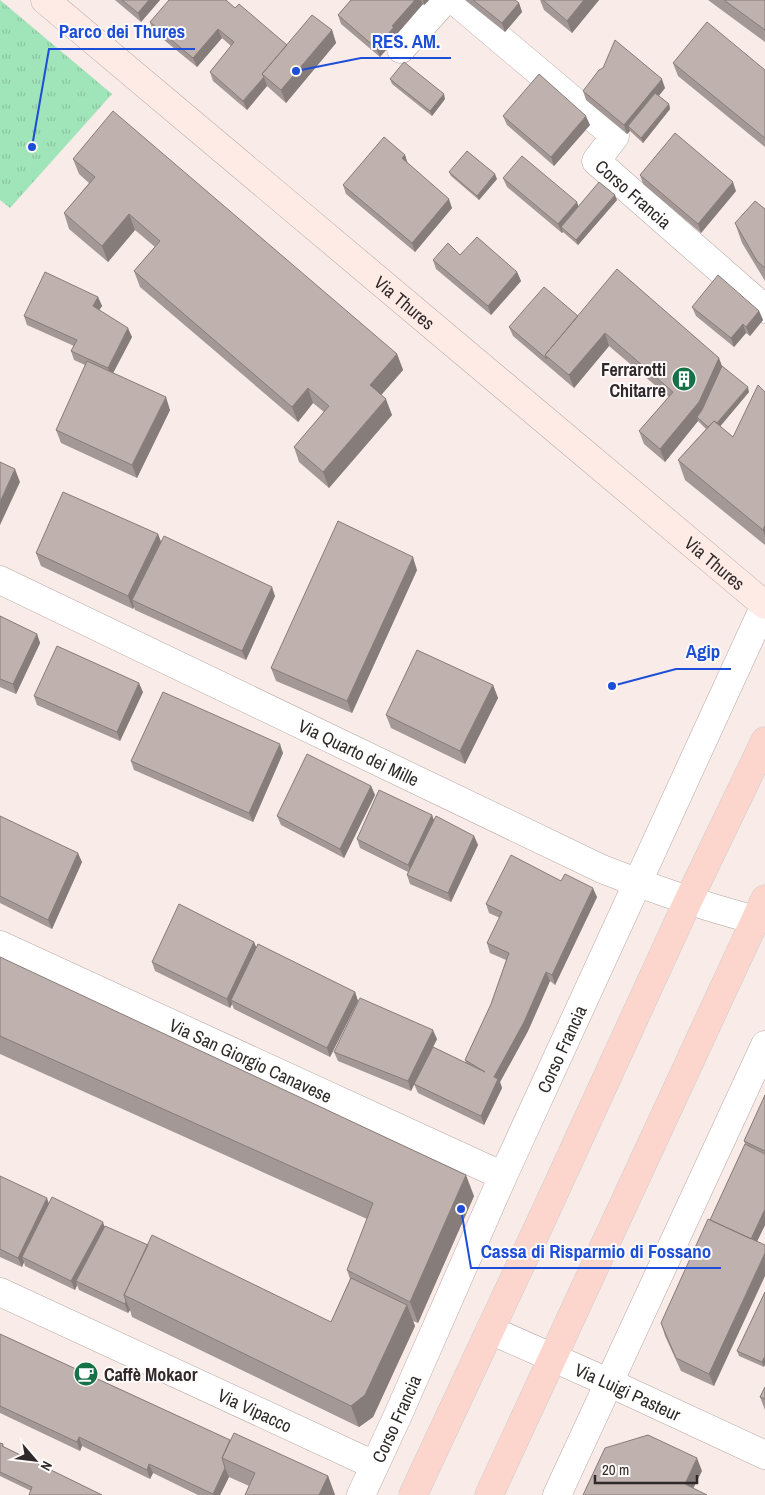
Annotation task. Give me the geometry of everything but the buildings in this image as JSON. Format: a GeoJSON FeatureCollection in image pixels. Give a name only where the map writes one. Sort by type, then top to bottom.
{"type":"FeatureCollection","features":[{"type":"Feature","properties":{"kind":"main road"},"geometry":{"type":"LineString","coordinates":[[413,1495],[688,901],[765,741]]}},
{"type":"Feature","properties":{"kind":"main road"},"geometry":{"type":"LineString","coordinates":[[489,1495],[762,913]]}},
{"type":"Feature","properties":{"kind":"street","name":"Via Thures"},"geometry":{"type":"LineString","coordinates":[[45,0],[765,605]]}},
{"type":"Feature","properties":{"kind":"street"},"geometry":{"type":"LineString","coordinates":[[401,49],[445,0]]}},
{"type":"Feature","properties":{"kind":"street","name":"Corso Francia"},"geometry":{"type":"LineString","coordinates":[[454,0],[615,136],[596,161],[765,309]]}},
{"type":"Feature","properties":{"kind":"street","name":"Via Quarto dei Mille"},"geometry":{"type":"LineString","coordinates":[[0,580],[602,869],[723,912],[762,913]]}},
{"type":"Feature","properties":{"kind":"street","name":"Corso Francia"},"geometry":{"type":"LineString","coordinates":[[361,1495],[503,1176],[765,605]]}},
{"type":"Feature","properties":{"kind":"street","name":"Via San Giorgio Canavese"},"geometry":{"type":"LineString","coordinates":[[0,945],[503,1176]]}},
{"type":"Feature","properties":{"kind":"street"},"geometry":{"type":"LineString","coordinates":[[557,1495],[765,1045]]}},
{"type":"Feature","properties":{"kind":"street","name":"Via Vipacco"},"geometry":{"type":"LineString","coordinates":[[0,1292],[374,1465]]}},
{"type":"Feature","properties":{"kind":"street","name":"Via Luigi Pasteur"},"geometry":{"type":"LineString","coordinates":[[490,1330],[765,1455]]}},
{"type":"Feature","properties":{"kind":"green space"},"geometry":{"type":"Polygon","coordinates":[[[0,0],[112,94],[10,208],[0,200],[0,0]]]}},
{"type":"Feature","properties":{"kind":"place","name":"RES. AM."},"geometry":{"type":"Point","coordinates":[296,71]}},
{"type":"Feature","properties":{"kind":"place","name":"Parco dei Thures"},"geometry":{"type":"Point","coordinates":[32,147]}},
{"type":"Feature","properties":{"kind":"place","name":"Ferrarotti Chitarre"},"geometry":{"type":"Point","coordinates":[684,379]}},
{"type":"Feature","properties":{"kind":"place","name":"Agip"},"geometry":{"type":"Point","coordinates":[612,686]}},
{"type":"Feature","properties":{"kind":"place","name":"Cassa di Risparmio di Fossano"},"geometry":{"type":"Point","coordinates":[461,1209]}},
{"type":"Feature","properties":{"kind":"place","name":"Caffè Mokaor"},"geometry":{"type":"Point","coordinates":[86,1374]}}]}
